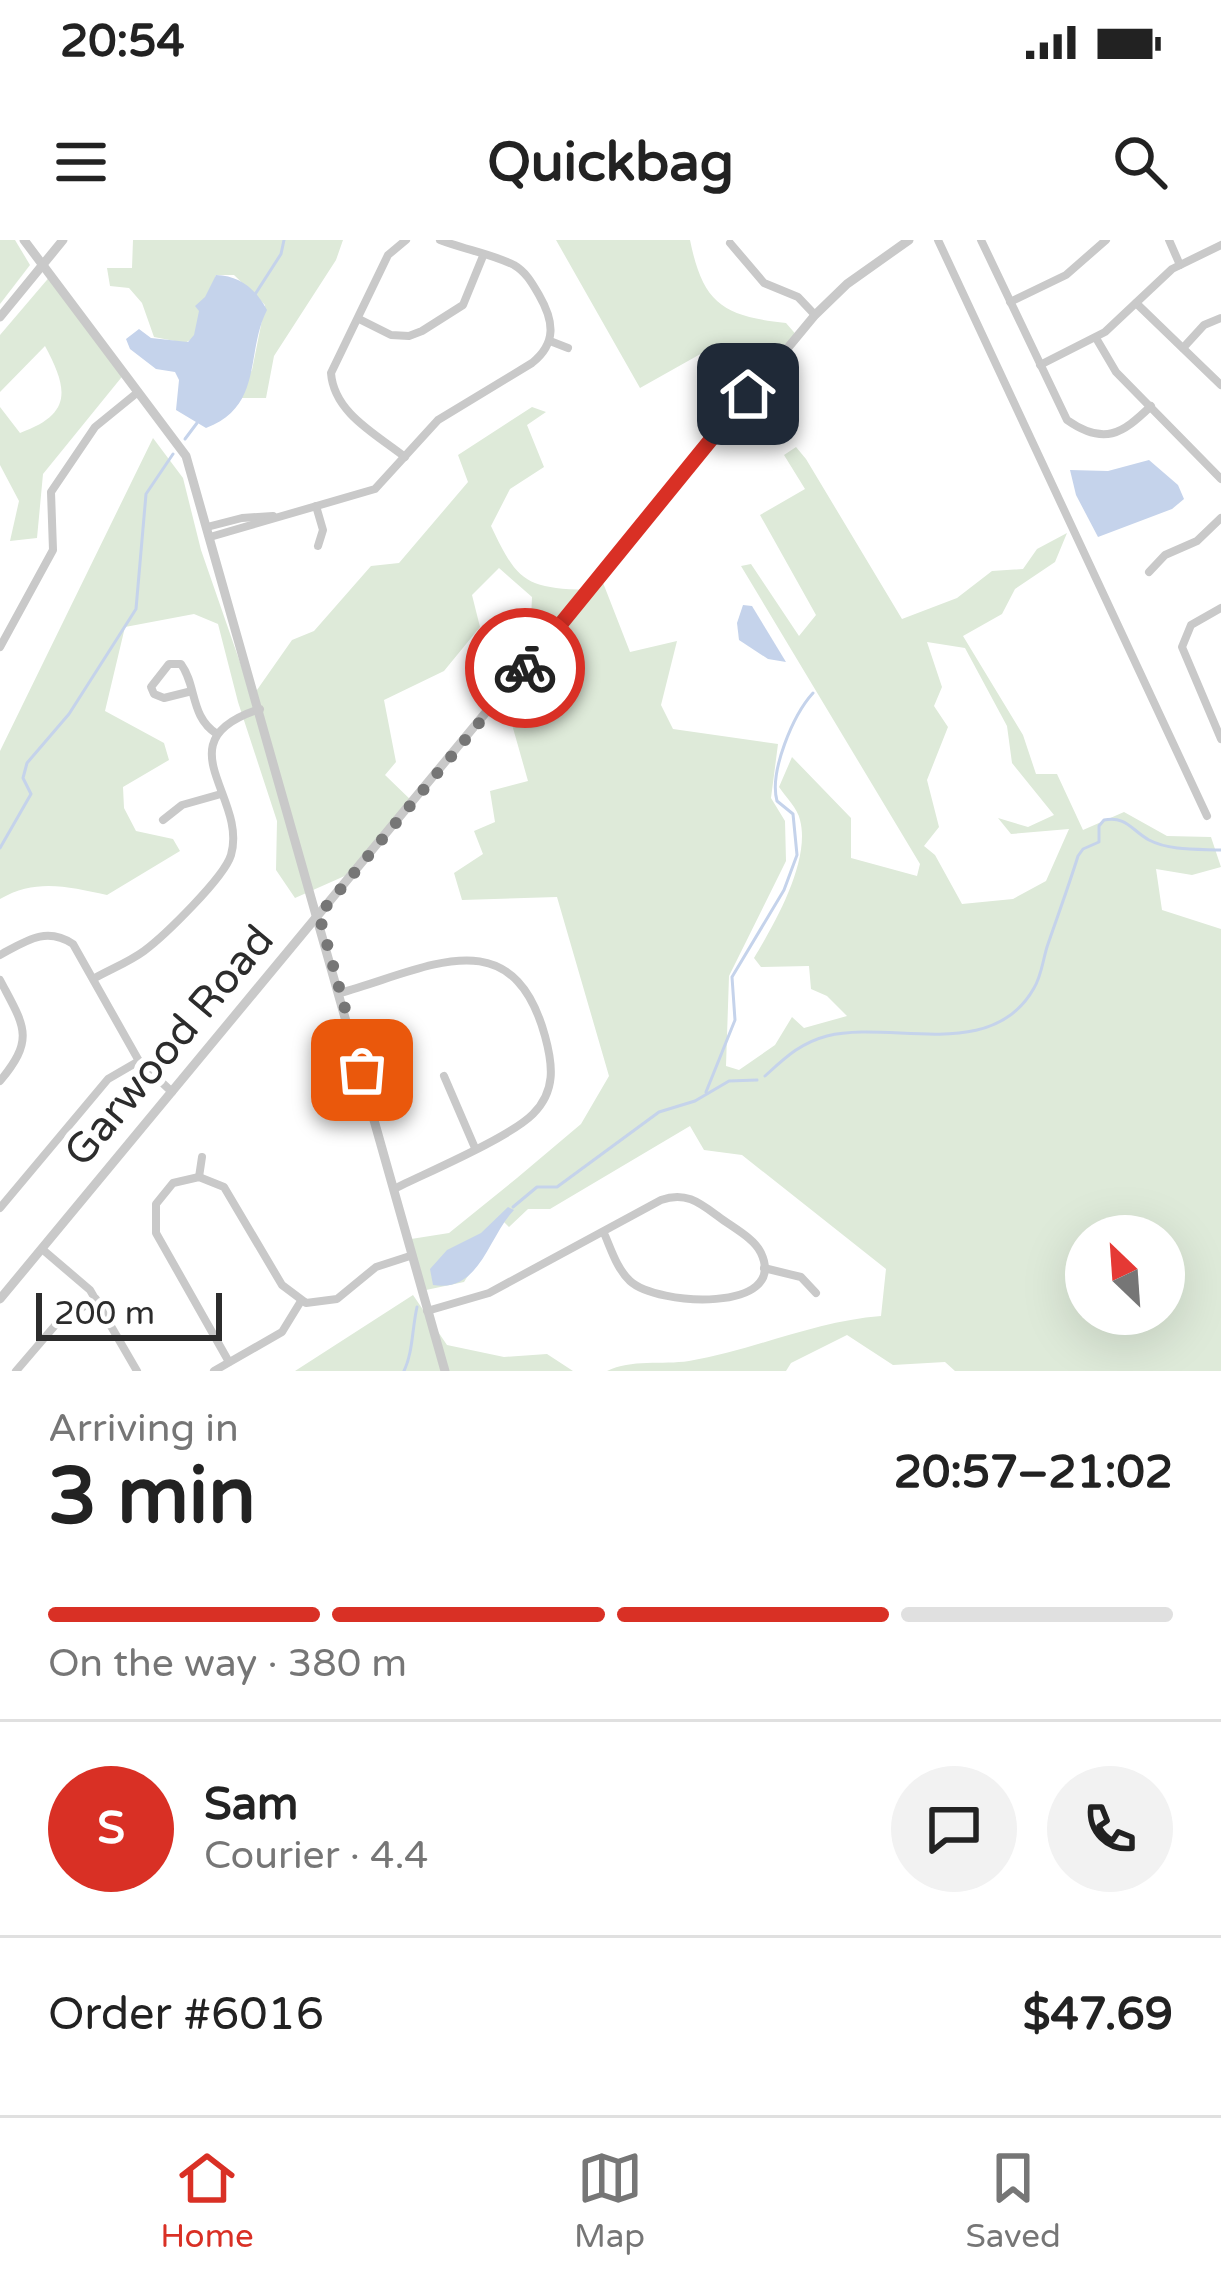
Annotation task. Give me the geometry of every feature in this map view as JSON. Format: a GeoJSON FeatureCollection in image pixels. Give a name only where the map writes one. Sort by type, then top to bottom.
{"type":"FeatureCollection","features":[{"type":"Feature","properties":{"kind":"street"},"geometry":{"type":"LineString","coordinates":[[24,240],[186,456],[445,1371]]}},
{"type":"Feature","properties":{"kind":"street"},"geometry":{"type":"LineString","coordinates":[[0,316],[63,240]]}},
{"type":"Feature","properties":{"kind":"street"},"geometry":{"type":"LineString","coordinates":[[405,457],[346,410],[333,390],[334,362],[388,255],[406,240]]}},
{"type":"Feature","properties":{"kind":"street"},"geometry":{"type":"LineString","coordinates":[[208,532],[375,489],[433,424],[532,363],[550,341],[549,315],[528,277],[512,264],[440,240]]}},
{"type":"Feature","properties":{"kind":"street","name":"Garwood Road"},"geometry":{"type":"LineString","coordinates":[[0,1299],[815,315],[847,284],[909,240]]}},
{"type":"Feature","properties":{"kind":"street"},"geometry":{"type":"LineString","coordinates":[[938,240],[1207,816]]}},
{"type":"Feature","properties":{"kind":"street"},"geometry":{"type":"LineString","coordinates":[[1010,302],[1066,275],[1106,240]]}},
{"type":"Feature","properties":{"kind":"street"},"geometry":{"type":"LineString","coordinates":[[1168,240],[1180,265]]}},
{"type":"Feature","properties":{"kind":"street"},"geometry":{"type":"LineString","coordinates":[[985,242],[1059,407],[1080,429],[1119,433],[1150,406]]}},
{"type":"Feature","properties":{"kind":"street"},"geometry":{"type":"LineString","coordinates":[[730,243],[764,283],[799,297],[815,315]]}},
{"type":"Feature","properties":{"kind":"street"},"geometry":{"type":"LineString","coordinates":[[1040,365],[1096,338],[1180,265],[1221,245]]}},
{"type":"Feature","properties":{"kind":"street"},"geometry":{"type":"LineString","coordinates":[[358,319],[391,335],[416,334],[463,305],[483,256]]}},
{"type":"Feature","properties":{"kind":"street"},"geometry":{"type":"LineString","coordinates":[[1136,303],[1221,385]]}},
{"type":"Feature","properties":{"kind":"street"},"geometry":{"type":"LineString","coordinates":[[1183,348],[1196,332],[1221,318]]}},
{"type":"Feature","properties":{"kind":"street"},"geometry":{"type":"LineString","coordinates":[[1096,338],[1116,372],[1221,479]]}},
{"type":"Feature","properties":{"kind":"street"},"geometry":{"type":"LineString","coordinates":[[550,341],[568,348]]}},
{"type":"Feature","properties":{"kind":"street"},"geometry":{"type":"LineString","coordinates":[[0,647],[53,550],[51,492],[95,427],[138,392]]}},
{"type":"Feature","properties":{"kind":"street"},"geometry":{"type":"LineString","coordinates":[[316,506],[323,530],[318,546]]}},
{"type":"Feature","properties":{"kind":"street"},"geometry":{"type":"LineString","coordinates":[[1149,572],[1166,556],[1197,542],[1221,518]]}},
{"type":"Feature","properties":{"kind":"street"},"geometry":{"type":"LineString","coordinates":[[1221,608],[1191,625],[1182,647],[1221,739]]}},
{"type":"Feature","properties":{"kind":"street"},"geometry":{"type":"LineString","coordinates":[[192,691],[164,698],[151,690],[167,666],[175,662],[185,668],[192,691],[201,721],[217,734]]}},
{"type":"Feature","properties":{"kind":"street"},"geometry":{"type":"LineString","coordinates":[[95,978],[151,945],[226,867],[233,842],[212,758],[217,734],[232,719],[260,709]]}},
{"type":"Feature","properties":{"kind":"street"},"geometry":{"type":"LineString","coordinates":[[163,820],[182,805],[221,794]]}},
{"type":"Feature","properties":{"kind":"street"},"geometry":{"type":"LineString","coordinates":[[0,955],[44,934],[62,937],[83,956],[139,1061],[172,1092]]}},
{"type":"Feature","properties":{"kind":"street"},"geometry":{"type":"LineString","coordinates":[[340,993],[469,960],[498,965],[522,982],[535,1003],[551,1057],[550,1086],[543,1103],[527,1119],[394,1189]]}},
{"type":"Feature","properties":{"kind":"street"},"geometry":{"type":"LineString","coordinates":[[0,980],[22,1023],[24,1046],[0,1081]]}},
{"type":"Feature","properties":{"kind":"street"},"geometry":{"type":"LineString","coordinates":[[0,1208],[108,1079],[139,1061]]}},
{"type":"Feature","properties":{"kind":"street"},"geometry":{"type":"LineString","coordinates":[[444,1076],[475,1148]]}},
{"type":"Feature","properties":{"kind":"street"},"geometry":{"type":"LineString","coordinates":[[200,1177],[202,1157]]}},
{"type":"Feature","properties":{"kind":"street"},"geometry":{"type":"LineString","coordinates":[[229,1362],[155,1226],[155,1209],[163,1193],[178,1180],[200,1177],[227,1190],[282,1285],[301,1301],[333,1301],[376,1267],[410,1256]]}},
{"type":"Feature","properties":{"kind":"street"},"geometry":{"type":"LineString","coordinates":[[427,1312],[489,1293],[661,1200],[687,1197],[755,1245],[764,1268],[746,1292],[715,1301],[693,1301],[633,1284],[618,1265],[604,1233]]}},
{"type":"Feature","properties":{"kind":"street"},"geometry":{"type":"LineString","coordinates":[[42,1249],[82,1281],[137,1371]]}},
{"type":"Feature","properties":{"kind":"street"},"geometry":{"type":"LineString","coordinates":[[764,1268],[801,1277],[816,1293]]}},
{"type":"Feature","properties":{"kind":"street"},"geometry":{"type":"LineString","coordinates":[[16,1371],[58,1322],[96,1299]]}},
{"type":"Feature","properties":{"kind":"street"},"geometry":{"type":"LineString","coordinates":[[214,1371],[282,1332],[301,1301]]}},
{"type":"Feature","properties":{"kind":"green space"},"geometry":{"type":"Polygon","coordinates":[[[0,240],[15,240],[30,265],[0,304],[0,240]]]}},
{"type":"Feature","properties":{"kind":"green space"},"geometry":{"type":"Polygon","coordinates":[[[133,240],[343,240],[336,260],[274,356],[266,398],[236,398],[252,370],[265,305],[234,275],[216,275],[197,336],[185,343],[154,337],[142,303],[129,288],[110,286],[107,268],[132,268],[133,240]]]}},
{"type":"Feature","properties":{"kind":"green space"},"geometry":{"type":"Polygon","coordinates":[[[556,240],[690,240],[702,279],[719,303],[746,316],[786,323],[799,338],[746,400],[704,352],[640,388],[556,240]]]}},
{"type":"Feature","properties":{"kind":"green space"},"geometry":{"type":"Polygon","coordinates":[[[52,274],[125,373],[43,474],[37,538],[10,541],[19,501],[0,465],[0,407],[20,433],[50,417],[61,398],[61,387],[45,346],[0,392],[0,335],[52,274]]]}},
{"type":"Feature","properties":{"kind":"green space"},"geometry":{"type":"Polygon","coordinates":[[[532,407],[546,412],[527,425],[544,467],[510,489],[491,526],[508,559],[525,578],[549,587],[585,590],[600,575],[630,652],[677,641],[661,705],[673,729],[778,744],[771,798],[785,821],[786,861],[729,976],[726,1066],[739,1070],[775,1045],[792,1017],[804,1028],[847,1016],[827,996],[811,989],[809,966],[761,967],[754,958],[789,892],[800,854],[799,816],[779,787],[792,757],[851,818],[851,858],[917,876],[920,864],[741,566],[751,564],[799,636],[816,615],[760,515],[805,489],[784,455],[796,447],[806,459],[902,619],[957,598],[992,571],[1023,569],[1037,549],[1067,533],[1055,562],[1015,589],[1002,614],[963,636],[1023,735],[1036,774],[1057,774],[1083,830],[1124,812],[1167,836],[1211,837],[1221,867],[1192,875],[1156,869],[1162,910],[1221,929],[1221,1371],[955,1371],[945,1362],[893,1365],[847,1335],[791,1363],[786,1371],[607,1371],[689,1361],[881,1316],[886,1269],[742,1155],[704,1150],[690,1126],[550,1209],[528,1209],[509,1227],[503,1221],[464,1282],[426,1290],[411,1239],[449,1233],[517,1178],[581,1124],[609,1076],[557,897],[462,900],[454,873],[483,854],[474,831],[495,822],[490,791],[528,781],[511,721],[557,698],[529,660],[532,597],[499,568],[472,595],[480,627],[444,671],[384,700],[396,762],[385,775],[415,804],[356,871],[295,898],[276,870],[277,821],[218,624],[194,614],[125,627],[105,711],[164,743],[169,760],[123,787],[124,808],[136,831],[173,839],[180,851],[107,895],[40,886],[0,899],[0,751],[153,438],[183,478],[201,550],[252,697],[292,640],[314,631],[371,566],[399,563],[468,482],[458,455],[532,407]],[[927,642],[942,687],[934,706],[948,727],[927,780],[939,827],[924,846],[935,855],[962,904],[1013,899],[1046,881],[1069,829],[1011,834],[998,818],[1028,827],[1054,815],[1012,763],[1007,726],[965,648],[927,642]]]}},
{"type":"Feature","properties":{"kind":"green space"},"geometry":{"type":"Polygon","coordinates":[[[413,1295],[447,1345],[504,1357],[547,1354],[573,1371],[295,1371],[413,1295]]]}},
{"type":"Feature","properties":{"kind":"water"},"geometry":{"type":"Polygon","coordinates":[[[216,275],[246,285],[267,310],[245,392],[224,418],[206,428],[176,410],[179,380],[175,372],[156,369],[130,349],[126,339],[139,329],[151,338],[188,342],[199,311],[195,306],[216,275]]]}},
{"type":"Feature","properties":{"kind":"water"},"geometry":{"type":"Polygon","coordinates":[[[1149,460],[1178,485],[1184,499],[1172,509],[1098,537],[1076,495],[1070,470],[1108,471],[1149,460]]]}},
{"type":"Feature","properties":{"kind":"water"},"geometry":{"type":"Polygon","coordinates":[[[743,605],[752,606],[786,662],[768,659],[739,640],[737,623],[743,605]]]}},
{"type":"Feature","properties":{"kind":"water"},"geometry":{"type":"Polygon","coordinates":[[[508,1207],[514,1210],[472,1272],[449,1285],[433,1285],[430,1269],[447,1250],[481,1233],[508,1207]]]}},
{"type":"Feature","properties":{"kind":"waterway"},"geometry":{"type":"LineString","coordinates":[[254,296],[281,254],[284,240]]}},
{"type":"Feature","properties":{"kind":"waterway"},"geometry":{"type":"LineString","coordinates":[[185,439],[197,423]]}},
{"type":"Feature","properties":{"kind":"waterway"},"geometry":{"type":"LineString","coordinates":[[0,848],[31,794],[23,778],[27,763],[69,714],[136,609],[146,494],[173,454]]}},
{"type":"Feature","properties":{"kind":"waterway"},"geometry":{"type":"LineString","coordinates":[[706,1092],[735,1020],[732,977],[784,890],[797,855],[793,814],[777,801],[776,775],[791,729],[813,693]]}},
{"type":"Feature","properties":{"kind":"waterway"},"geometry":{"type":"LineString","coordinates":[[765,1076],[801,1047],[827,1036],[967,1032],[993,1025],[1016,1011],[1039,978],[1078,856],[1099,842],[1104,820],[1124,822],[1166,846],[1221,850]]}},
{"type":"Feature","properties":{"kind":"waterway"},"geometry":{"type":"LineString","coordinates":[[513,1207],[537,1187],[557,1187],[659,1112],[695,1101],[729,1081],[757,1080]]}},
{"type":"Feature","properties":{"kind":"waterway"},"geometry":{"type":"LineString","coordinates":[[404,1371],[417,1307]]}},
{"type":"Feature","properties":{"kind":"way so far"},"geometry":{"type":"LineString","coordinates":[[362,1070],[319,915],[525,668]]}},
{"type":"Feature","properties":{"kind":"route"},"geometry":{"type":"LineString","coordinates":[[525,668],[748,394]]}}]}
